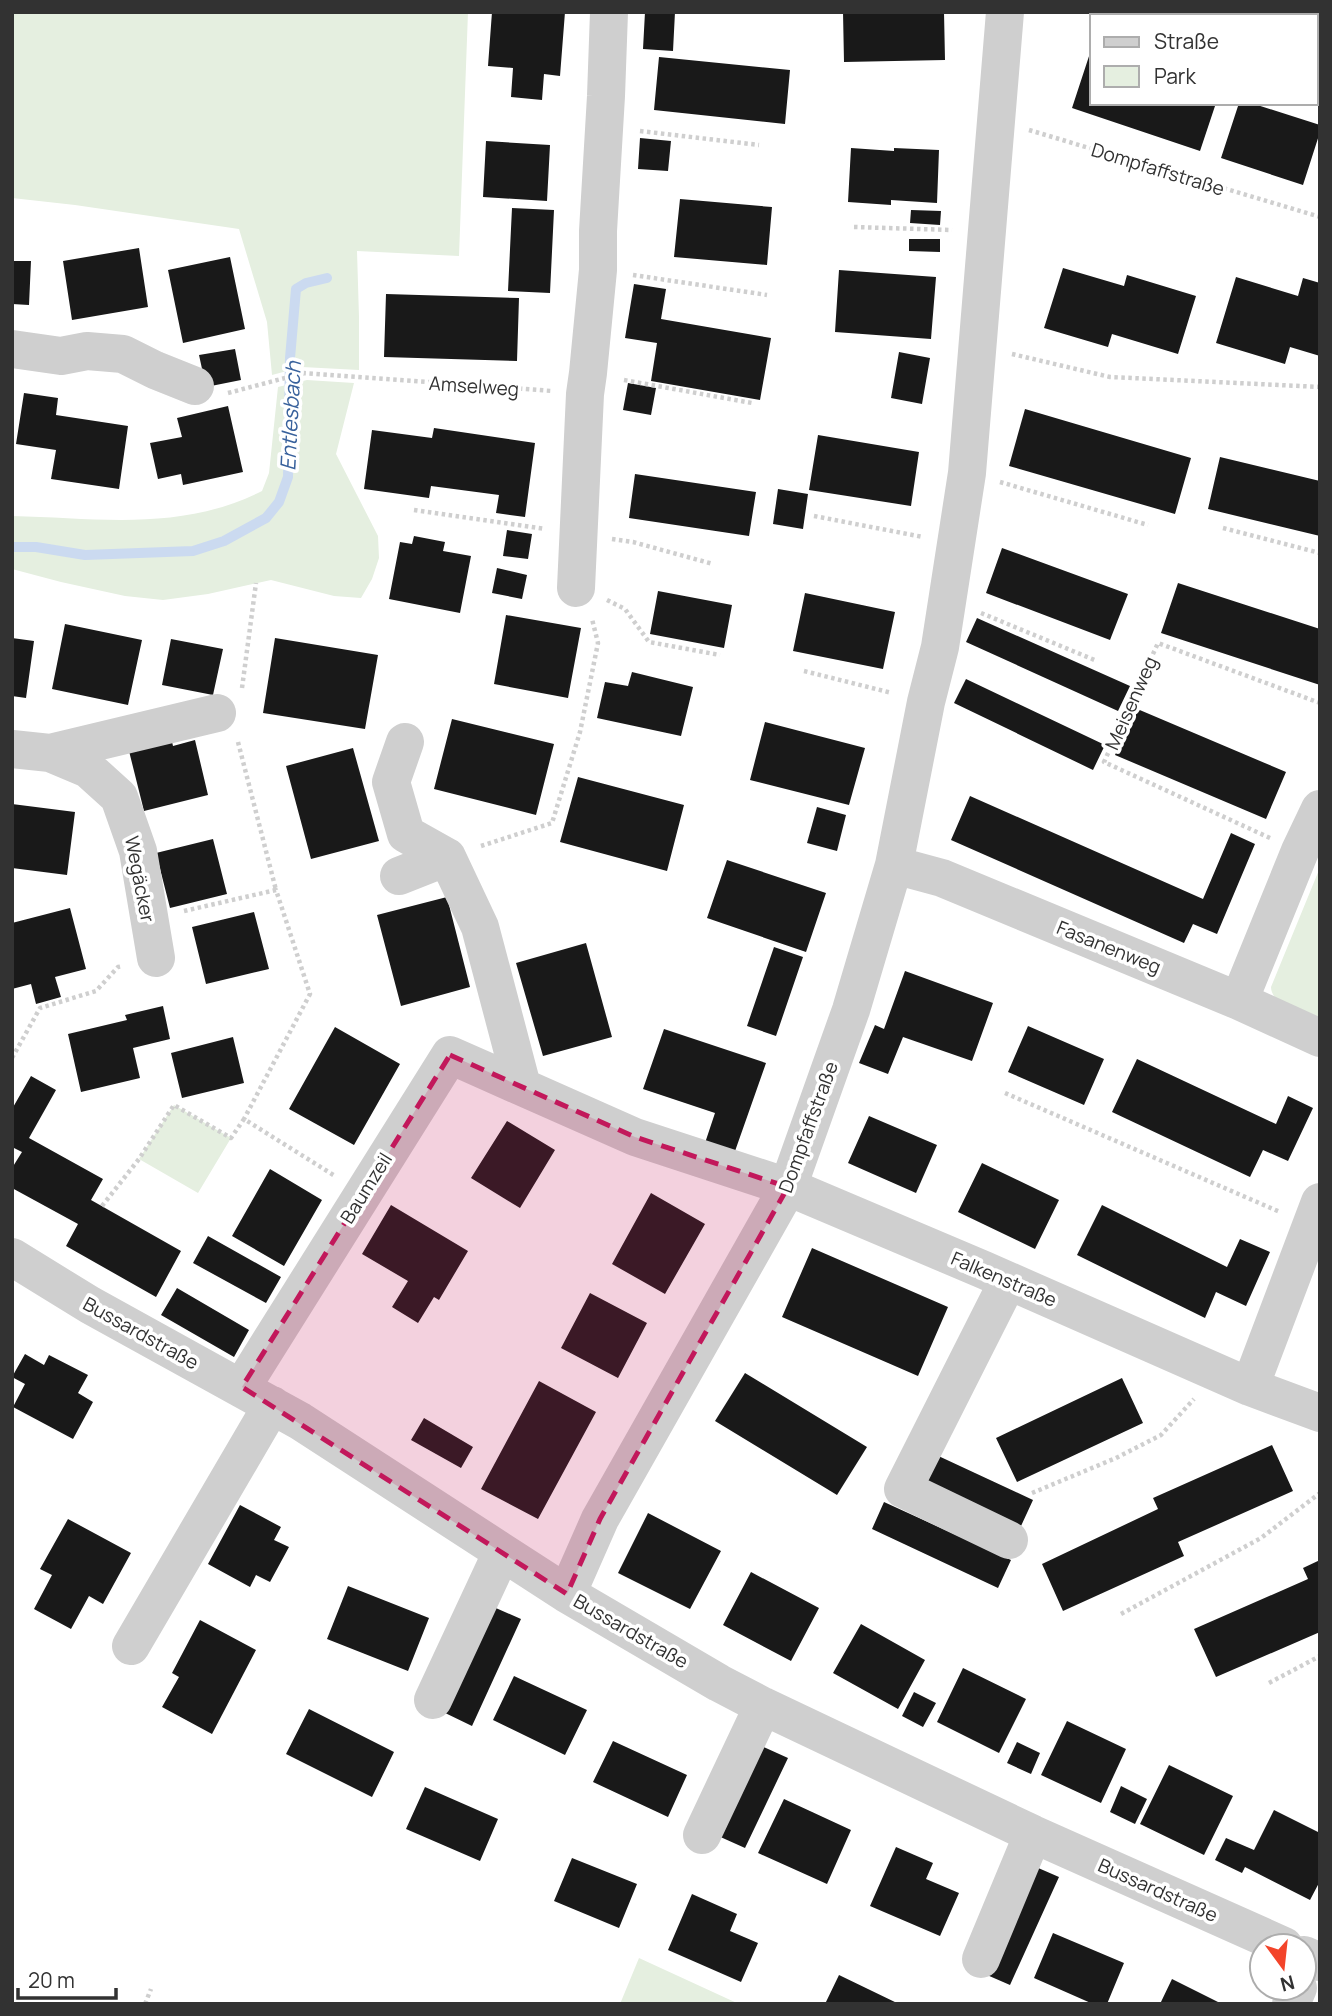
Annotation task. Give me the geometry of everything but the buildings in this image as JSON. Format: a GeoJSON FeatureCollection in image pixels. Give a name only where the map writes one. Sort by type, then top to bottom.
{"type":"FeatureCollection","features":[{"type":"Feature","properties":{"kind":"street"},"geometry":{"type":"LineString","coordinates":[[576,586],[586,383],[598,270],[609,12]]}},
{"type":"Feature","properties":{"kind":"street","name":"Dompfaffstraße"},"geometry":{"type":"LineString","coordinates":[[567,1594],[600,1519],[788,1187],[851,1010],[894,865],[926,702],[940,647],[967,473],[1005,12]]}},
{"type":"Feature","properties":{"kind":"street"},"geometry":{"type":"LineString","coordinates":[[12,349],[61,356],[87,351],[123,354],[195,387]]}},
{"type":"Feature","properties":{"kind":"street"},"geometry":{"type":"LineString","coordinates":[[50,753],[231,714]]}},
{"type":"Feature","properties":{"kind":"street"},"geometry":{"type":"LineString","coordinates":[[405,742],[391,782],[406,834],[447,857],[491,924],[522,1086]]}},
{"type":"Feature","properties":{"kind":"street","name":"Wegäcker"},"geometry":{"type":"LineString","coordinates":[[12,749],[50,753],[88,769],[119,797],[138,850],[156,958]]}},
{"type":"Feature","properties":{"kind":"street"},"geometry":{"type":"LineString","coordinates":[[1239,1000],[1320,809]]}},
{"type":"Feature","properties":{"kind":"street"},"geometry":{"type":"LineString","coordinates":[[398,876],[447,857]]}},
{"type":"Feature","properties":{"kind":"street","name":"Fasanenweg"},"geometry":{"type":"LineString","coordinates":[[894,865],[942,877],[1239,1000],[1320,1038]]}},
{"type":"Feature","properties":{"kind":"street","name":"Baumzeil"},"geometry":{"type":"LineString","coordinates":[[257,1396],[363,1193],[450,1055],[635,1137],[788,1187]]}},
{"type":"Feature","properties":{"kind":"street","name":"Falkenstraße"},"geometry":{"type":"LineString","coordinates":[[788,1187],[1234,1380],[1320,1413]]}},
{"type":"Feature","properties":{"kind":"street"},"geometry":{"type":"LineString","coordinates":[[1234,1380],[1315,1213]]}},
{"type":"Feature","properties":{"kind":"street","name":"Bussardstraße"},"geometry":{"type":"LineString","coordinates":[[12,1257],[102,1311],[257,1396],[567,1594],[763,1706],[1248,1938]]}},
{"type":"Feature","properties":{"kind":"street"},"geometry":{"type":"LineString","coordinates":[[935,1371],[996,1275]]}},
{"type":"Feature","properties":{"kind":"street"},"geometry":{"type":"LineString","coordinates":[[996,1275],[903,1489],[1009,1540]]}},
{"type":"Feature","properties":{"kind":"street"},"geometry":{"type":"LineString","coordinates":[[131,1646],[257,1396]]}},
{"type":"Feature","properties":{"kind":"street"},"geometry":{"type":"LineString","coordinates":[[433,1700],[502,1552]]}},
{"type":"Feature","properties":{"kind":"street"},"geometry":{"type":"LineString","coordinates":[[702,1835],[763,1706]]}},
{"type":"Feature","properties":{"kind":"street"},"geometry":{"type":"LineString","coordinates":[[981,1959],[1033,1834]]}},
{"type":"Feature","properties":{"kind":"path","name":"Dompfaffstraße"},"geometry":{"type":"LineString","coordinates":[[997,120],[1320,218]]}},
{"type":"Feature","properties":{"kind":"path"},"geometry":{"type":"LineString","coordinates":[[605,127],[759,145]]}},
{"type":"Feature","properties":{"kind":"path"},"geometry":{"type":"LineString","coordinates":[[854,227],[988,230]]}},
{"type":"Feature","properties":{"kind":"path"},"geometry":{"type":"LineString","coordinates":[[598,270],[766,295]]}},
{"type":"Feature","properties":{"kind":"path"},"geometry":{"type":"LineString","coordinates":[[977,347],[1110,377],[1320,387]]}},
{"type":"Feature","properties":{"kind":"path","name":"Amselweg"},"geometry":{"type":"LineString","coordinates":[[195,387],[210,396],[304,373],[363,378],[586,383],[752,403]]}},
{"type":"Feature","properties":{"kind":"path"},"geometry":{"type":"LineString","coordinates":[[967,473],[1147,525]]}},
{"type":"Feature","properties":{"kind":"path"},"geometry":{"type":"LineString","coordinates":[[414,510],[633,542],[713,564]]}},
{"type":"Feature","properties":{"kind":"path"},"geometry":{"type":"LineString","coordinates":[[814,516],[955,544]]}},
{"type":"Feature","properties":{"kind":"path"},"geometry":{"type":"LineString","coordinates":[[1223,528],[1320,553]]}},
{"type":"Feature","properties":{"kind":"path"},"geometry":{"type":"LineString","coordinates":[[102,1206],[139,1159],[174,1105],[231,1138],[244,1119],[310,994],[276,890],[231,714],[256,583]]}},
{"type":"Feature","properties":{"kind":"path"},"geometry":{"type":"LineString","coordinates":[[576,586],[625,609],[649,642],[720,655]]}},
{"type":"Feature","properties":{"kind":"path"},"geometry":{"type":"LineString","coordinates":[[447,857],[552,824],[580,732],[598,643],[591,618],[576,586]]}},
{"type":"Feature","properties":{"kind":"path"},"geometry":{"type":"LineString","coordinates":[[948,599],[1097,661]]}},
{"type":"Feature","properties":{"kind":"path","name":"Meisenweg"},"geometry":{"type":"LineString","coordinates":[[1300,852],[1104,762],[1158,643],[1320,703]]}},
{"type":"Feature","properties":{"kind":"path"},"geometry":{"type":"LineString","coordinates":[[804,671],[926,702]]}},
{"type":"Feature","properties":{"kind":"path"},"geometry":{"type":"LineString","coordinates":[[182,911],[276,890]]}},
{"type":"Feature","properties":{"kind":"path"},"geometry":{"type":"LineString","coordinates":[[12,1058],[40,1008],[96,991],[118,967],[156,958]]}},
{"type":"Feature","properties":{"kind":"path"},"geometry":{"type":"LineString","coordinates":[[1005,1093],[1315,1213]]}},
{"type":"Feature","properties":{"kind":"path"},"geometry":{"type":"LineString","coordinates":[[244,1119],[363,1193]]}},
{"type":"Feature","properties":{"kind":"path"},"geometry":{"type":"LineString","coordinates":[[1032,1493],[1116,1458],[1161,1435],[1234,1380]]}},
{"type":"Feature","properties":{"kind":"path"},"geometry":{"type":"LineString","coordinates":[[1121,1614],[1261,1538],[1320,1493]]}},
{"type":"Feature","properties":{"kind":"path"},"geometry":{"type":"LineString","coordinates":[[1269,1683],[1320,1656]]}},
{"type":"Feature","properties":{"kind":"path"},"geometry":{"type":"LineString","coordinates":[[145,2004],[151,1989]]}},
{"type":"Feature","properties":{"kind":"highlighted area"},"geometry":{"type":"Polygon","coordinates":[[[450,1055],[635,1137],[788,1187],[600,1519],[567,1594],[242,1387],[450,1055]]]}},
{"type":"Feature","properties":{"kind":"green space"},"geometry":{"type":"Polygon","coordinates":[[[12,12],[468,12],[459,256],[357,251],[359,370],[302,367],[272,375],[267,322],[239,229],[12,198],[12,12]]]}},
{"type":"Feature","properties":{"kind":"green space"},"geometry":{"type":"Polygon","coordinates":[[[307,380],[354,383],[336,454],[378,536],[379,558],[372,579],[361,598],[334,596],[271,580],[208,594],[163,600],[125,596],[12,569],[12,516],[108,520],[170,517],[231,504],[262,491],[269,473],[278,387],[307,380]]]}},
{"type":"Feature","properties":{"kind":"green space"},"geometry":{"type":"Polygon","coordinates":[[[1319,870],[1320,1022],[1283,1004],[1272,993],[1271,987],[1319,870]]]}},
{"type":"Feature","properties":{"kind":"green space"},"geometry":{"type":"Polygon","coordinates":[[[174,1105],[231,1138],[198,1193],[139,1159],[174,1105]]]}},
{"type":"Feature","properties":{"kind":"green space"},"geometry":{"type":"Polygon","coordinates":[[[639,1958],[739,2004],[620,2004],[639,1958]]]}},
{"type":"Feature","properties":{"kind":"waterway","name":"Entlesbach"},"geometry":{"type":"LineString","coordinates":[[12,547],[36,547],[85,555],[193,551],[224,541],[266,518],[279,502],[288,477],[290,358],[296,289],[306,283],[327,278]]}}]}
